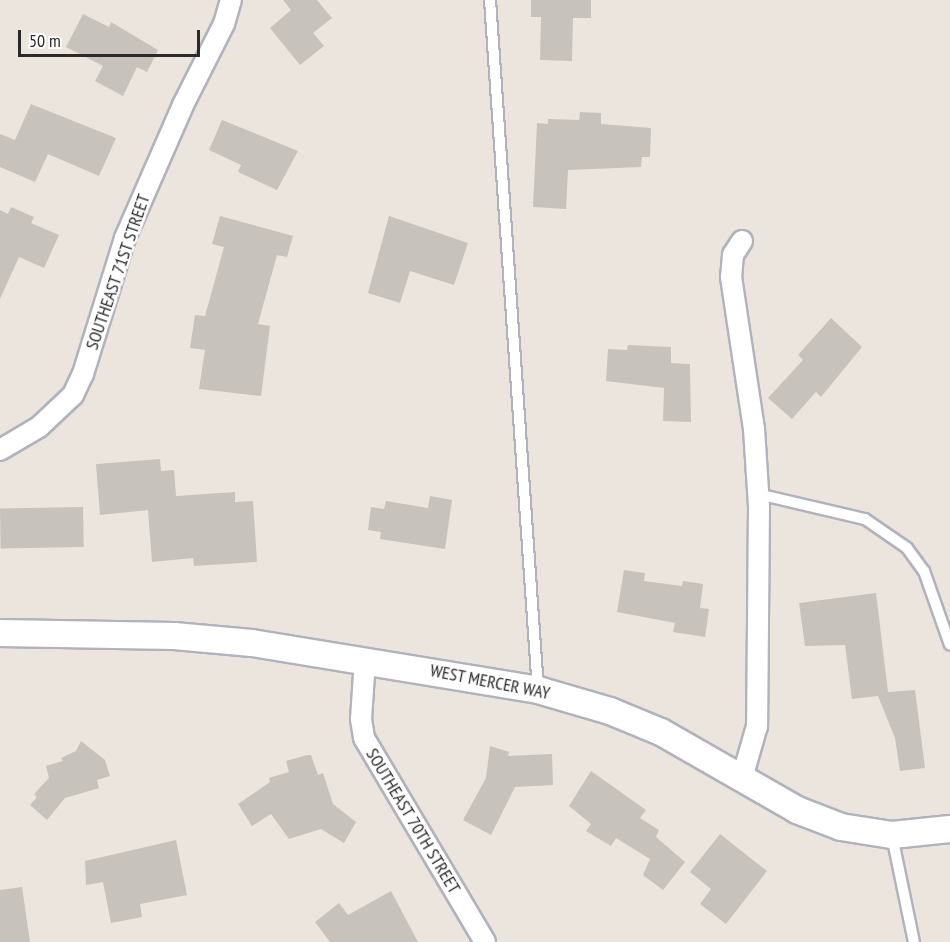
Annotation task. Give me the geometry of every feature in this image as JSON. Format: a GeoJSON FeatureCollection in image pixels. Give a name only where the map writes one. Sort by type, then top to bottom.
{"type":"FeatureCollection","features":[{"type":"Feature","properties":{"kind":"street","name":"SOUTHEAST 71ST STREET"},"geometry":{"type":"LineString","coordinates":[[0,450],[60,410],[78,384],[125,238],[183,105],[224,24],[231,0]]}},
{"type":"Feature","properties":{"kind":"street"},"geometry":{"type":"LineString","coordinates":[[742,241],[733,255],[731,277],[754,429],[758,494],[758,726],[742,778]]}},
{"type":"Feature","properties":{"kind":"street","name":"WEST MERCER WAY"},"geometry":{"type":"LineString","coordinates":[[0,633],[174,636],[365,659],[538,690],[630,719],[694,749],[797,810],[830,823],[892,835],[950,829]]}},
{"type":"Feature","properties":{"kind":"street","name":"SOUTHEAST 70TH STREET"},"geometry":{"type":"LineString","coordinates":[[365,659],[361,719],[364,738],[484,942]]}},
{"type":"Feature","properties":{"kind":"lane"},"geometry":{"type":"LineString","coordinates":[[490,0],[538,690]]}},
{"type":"Feature","properties":{"kind":"lane"},"geometry":{"type":"LineString","coordinates":[[758,494],[865,519],[907,548],[924,571],[950,645]]}},
{"type":"Feature","properties":{"kind":"lane"},"geometry":{"type":"LineString","coordinates":[[892,835],[914,942]]}},
{"type":"Feature","properties":{"kind":"building"},"geometry":{"type":"Polygon","coordinates":[[[283,0],[317,0],[332,18],[313,33],[324,46],[300,65],[270,28],[291,10],[283,0]]]}},
{"type":"Feature","properties":{"kind":"building"},"geometry":{"type":"Polygon","coordinates":[[[531,0],[591,0],[591,18],[573,18],[572,61],[540,60],[541,17],[531,17],[531,0]]]}},
{"type":"Feature","properties":{"kind":"building"},"geometry":{"type":"Polygon","coordinates":[[[83,14],[109,27],[111,22],[158,50],[147,72],[137,67],[123,96],[95,81],[103,66],[66,47],[83,14]]]}},
{"type":"Feature","properties":{"kind":"building"},"geometry":{"type":"Polygon","coordinates":[[[31,104],[116,138],[99,176],[48,154],[35,182],[0,167],[0,134],[15,140],[31,104]]]}},
{"type":"Feature","properties":{"kind":"building"},"geometry":{"type":"Polygon","coordinates":[[[580,112],[601,113],[601,124],[651,128],[650,157],[642,157],[641,167],[568,170],[566,209],[533,207],[537,123],[548,124],[548,119],[579,120],[580,112]]]}},
{"type":"Feature","properties":{"kind":"building"},"geometry":{"type":"Polygon","coordinates":[[[222,120],[298,151],[277,190],[238,172],[241,165],[209,150],[222,120]]]}},
{"type":"Feature","properties":{"kind":"building"},"geometry":{"type":"Polygon","coordinates":[[[11,207],[34,217],[31,223],[59,235],[44,268],[19,257],[0,299],[0,210],[8,214],[11,207]]]}},
{"type":"Feature","properties":{"kind":"building"},"geometry":{"type":"Polygon","coordinates":[[[220,216],[293,236],[287,257],[277,255],[258,324],[270,326],[261,396],[199,389],[205,350],[190,348],[195,315],[205,316],[224,247],[212,244],[220,216]]]}},
{"type":"Feature","properties":{"kind":"building"},"geometry":{"type":"Polygon","coordinates":[[[389,216],[468,243],[454,285],[410,271],[400,303],[368,293],[389,216]]]}},
{"type":"Feature","properties":{"kind":"building"},"geometry":{"type":"Polygon","coordinates":[[[831,318],[862,347],[821,397],[816,392],[792,419],[768,398],[803,360],[798,355],[831,318]]]}},
{"type":"Feature","properties":{"kind":"building"},"geometry":{"type":"Polygon","coordinates":[[[628,345],[671,347],[671,363],[690,364],[691,422],[663,421],[664,388],[606,381],[608,349],[627,350],[628,345]]]}},
{"type":"Feature","properties":{"kind":"building"},"geometry":{"type":"Polygon","coordinates":[[[160,459],[161,471],[174,470],[176,496],[235,492],[235,502],[253,501],[257,562],[194,566],[193,558],[152,562],[148,510],[100,515],[96,464],[160,459]]]}},
{"type":"Feature","properties":{"kind":"building"},"geometry":{"type":"Polygon","coordinates":[[[430,496],[452,500],[445,549],[380,539],[381,532],[368,530],[371,507],[384,509],[386,501],[428,508],[430,496]]]}},
{"type":"Feature","properties":{"kind":"building"},"geometry":{"type":"Polygon","coordinates":[[[83,507],[84,547],[1,548],[0,508],[83,507]]]}},
{"type":"Feature","properties":{"kind":"building"},"geometry":{"type":"Polygon","coordinates":[[[624,570],[645,573],[644,581],[682,586],[683,581],[703,584],[700,608],[709,609],[705,637],[673,632],[675,623],[617,612],[624,570]]]}},
{"type":"Feature","properties":{"kind":"building"},"geometry":{"type":"Polygon","coordinates":[[[876,593],[888,692],[915,690],[925,768],[900,771],[895,738],[878,696],[852,699],[845,645],[805,646],[799,603],[876,593]]]}},
{"type":"Feature","properties":{"kind":"building"},"geometry":{"type":"Polygon","coordinates":[[[81,741],[105,760],[110,776],[97,780],[99,788],[65,798],[47,820],[30,805],[37,797],[34,794],[49,778],[46,766],[63,761],[61,758],[76,751],[81,741]]]}},
{"type":"Feature","properties":{"kind":"building"},"geometry":{"type":"Polygon","coordinates":[[[490,746],[509,752],[508,756],[552,754],[553,785],[515,787],[491,835],[463,820],[486,778],[490,746]]]}},
{"type":"Feature","properties":{"kind":"building"},"geometry":{"type":"Polygon","coordinates":[[[311,755],[318,775],[323,773],[333,804],[356,822],[344,843],[321,829],[289,839],[271,814],[252,826],[238,804],[270,782],[269,778],[289,772],[286,761],[311,755]]]}},
{"type":"Feature","properties":{"kind":"building"},"geometry":{"type":"Polygon","coordinates":[[[591,771],[646,810],[640,818],[659,830],[656,837],[685,862],[663,890],[643,875],[650,859],[616,838],[611,846],[586,831],[591,824],[569,806],[591,771]]]}},
{"type":"Feature","properties":{"kind":"building"},"geometry":{"type":"Polygon","coordinates":[[[720,834],[767,871],[726,924],[700,904],[711,889],[690,872],[720,834]]]}},
{"type":"Feature","properties":{"kind":"building"},"geometry":{"type":"Polygon","coordinates":[[[176,840],[187,895],[140,904],[142,917],[111,923],[103,882],[86,885],[85,861],[176,840]]]}},
{"type":"Feature","properties":{"kind":"building"},"geometry":{"type":"Polygon","coordinates":[[[22,887],[30,942],[0,942],[0,890],[22,887]]]}},
{"type":"Feature","properties":{"kind":"building"},"geometry":{"type":"Polygon","coordinates":[[[391,891],[418,942],[330,942],[315,922],[339,903],[348,915],[391,891]]]}}]}
